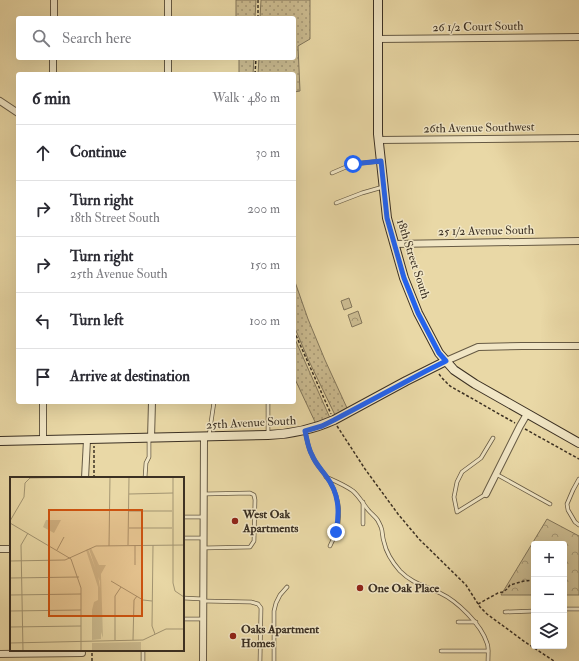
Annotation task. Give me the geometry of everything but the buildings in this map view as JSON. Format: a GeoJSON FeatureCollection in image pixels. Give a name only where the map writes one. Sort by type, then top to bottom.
{"type":"FeatureCollection","features":[{"type":"Feature","properties":{"kind":"street"},"geometry":{"type":"LineString","coordinates":[[54,0],[54,16]]}},
{"type":"Feature","properties":{"kind":"street"},"geometry":{"type":"LineString","coordinates":[[168,0],[168,16]]}},
{"type":"Feature","properties":{"kind":"street","name":"18th Street South"},"geometry":{"type":"LineString","coordinates":[[378,0],[378,112],[383,187],[387,218],[394,244],[404,278],[418,313],[439,353],[454,370],[475,384],[579,443]]}},
{"type":"Feature","properties":{"kind":"street","name":"26 1/2 Court South"},"geometry":{"type":"LineString","coordinates":[[378,38],[579,37]]}},
{"type":"Feature","properties":{"kind":"street"},"geometry":{"type":"LineString","coordinates":[[53,72],[54,60]]}},
{"type":"Feature","properties":{"kind":"street"},"geometry":{"type":"LineString","coordinates":[[168,60],[168,72]]}},
{"type":"Feature","properties":{"kind":"street"},"geometry":{"type":"LineString","coordinates":[[0,101],[16,112]]}},
{"type":"Feature","properties":{"kind":"street","name":"26th Avenue Southwest"},"geometry":{"type":"LineString","coordinates":[[379,140],[579,138]]}},
{"type":"Feature","properties":{"kind":"street","name":"25 1/2 Avenue South"},"geometry":{"type":"LineString","coordinates":[[394,244],[579,241]]}},
{"type":"Feature","properties":{"kind":"street","name":"25th Avenue South"},"geometry":{"type":"LineString","coordinates":[[0,441],[286,435],[322,426],[426,371],[478,347],[579,346]]}},
{"type":"Feature","properties":{"kind":"street"},"geometry":{"type":"LineString","coordinates":[[43,404],[43,441]]}},
{"type":"Feature","properties":{"kind":"street"},"geometry":{"type":"LineString","coordinates":[[150,438],[152,404]]}},
{"type":"Feature","properties":{"kind":"street"},"geometry":{"type":"LineString","coordinates":[[486,494],[527,414]]}},
{"type":"Feature","properties":{"kind":"street"},"geometry":{"type":"LineString","coordinates":[[203,661],[204,494],[207,437]]}},
{"type":"Feature","properties":{"kind":"street"},"geometry":{"type":"LineString","coordinates":[[85,477],[90,440]]}},
{"type":"Feature","properties":{"kind":"street"},"geometry":{"type":"LineString","coordinates":[[0,654],[82,652],[82,661]]}},
{"type":"Feature","properties":{"kind":"lane"},"geometry":{"type":"LineString","coordinates":[[332,173],[353,164],[381,161]]}},
{"type":"Feature","properties":{"kind":"lane"},"geometry":{"type":"LineString","coordinates":[[336,203],[383,187]]}},
{"type":"Feature","properties":{"kind":"lane"},"geometry":{"type":"LineString","coordinates":[[207,437],[214,404]]}},
{"type":"Feature","properties":{"kind":"lane"},"geometry":{"type":"LineString","coordinates":[[268,404],[268,435]]}},
{"type":"Feature","properties":{"kind":"lane"},"geometry":{"type":"LineString","coordinates":[[305,431],[312,456],[317,466],[326,476],[333,488],[337,499],[339,509],[338,520],[336,532],[330,546]]}},
{"type":"Feature","properties":{"kind":"lane"},"geometry":{"type":"LineString","coordinates":[[145,477],[146,463],[149,457],[150,438]]}},
{"type":"Feature","properties":{"kind":"lane"},"geometry":{"type":"LineString","coordinates":[[486,494],[457,512],[454,497],[457,482],[462,472],[481,458],[494,438]]}},
{"type":"Feature","properties":{"kind":"lane"},"geometry":{"type":"LineString","coordinates":[[496,474],[550,504]]}},
{"type":"Feature","properties":{"kind":"lane"},"geometry":{"type":"LineString","coordinates":[[326,476],[354,491],[370,512],[376,517],[382,529],[384,542],[388,552],[401,572],[418,584],[450,598],[476,622],[488,644],[488,661]]}},
{"type":"Feature","properties":{"kind":"lane"},"geometry":{"type":"LineString","coordinates":[[579,479],[567,504],[568,510],[579,525]]}},
{"type":"Feature","properties":{"kind":"lane"},"geometry":{"type":"LineString","coordinates":[[204,494],[250,493],[254,495],[255,506],[254,541],[250,547],[204,548]]}},
{"type":"Feature","properties":{"kind":"lane"},"geometry":{"type":"LineString","coordinates":[[363,502],[363,524]]}},
{"type":"Feature","properties":{"kind":"lane"},"geometry":{"type":"LineString","coordinates":[[184,517],[204,517]]}},
{"type":"Feature","properties":{"kind":"lane"},"geometry":{"type":"LineString","coordinates":[[184,538],[204,538]]}},
{"type":"Feature","properties":{"kind":"lane"},"geometry":{"type":"LineString","coordinates":[[274,661],[274,611],[280,595],[287,587]]}},
{"type":"Feature","properties":{"kind":"lane"},"geometry":{"type":"LineString","coordinates":[[184,598],[251,602],[258,604],[260,608],[260,661]]}},
{"type":"Feature","properties":{"kind":"lane"},"geometry":{"type":"LineString","coordinates":[[567,609],[579,609]]}},
{"type":"Feature","properties":{"kind":"lane"},"geometry":{"type":"LineString","coordinates":[[505,612],[531,611]]}},
{"type":"Feature","properties":{"kind":"lane"},"geometry":{"type":"LineString","coordinates":[[184,619],[203,619]]}},
{"type":"Feature","properties":{"kind":"lane"},"geometry":{"type":"LineString","coordinates":[[458,622],[476,622]]}},
{"type":"Feature","properties":{"kind":"lane"},"geometry":{"type":"LineString","coordinates":[[441,651],[488,651]]}},
{"type":"Feature","properties":{"kind":"path"},"geometry":{"type":"LineString","coordinates":[[258,0],[258,16]]}},
{"type":"Feature","properties":{"kind":"path"},"geometry":{"type":"LineString","coordinates":[[255,72],[256,60]]}},
{"type":"Feature","properties":{"kind":"path"},"geometry":{"type":"LineString","coordinates":[[296,336],[334,420],[365,469],[398,514],[419,539],[466,585],[478,604],[487,614],[554,661]]}},
{"type":"Feature","properties":{"kind":"path"},"geometry":{"type":"LineString","coordinates":[[439,374],[450,386],[579,459]]}},
{"type":"Feature","properties":{"kind":"path"},"geometry":{"type":"LineString","coordinates":[[90,440],[94,477]]}},
{"type":"Feature","properties":{"kind":"path"},"geometry":{"type":"LineString","coordinates":[[478,604],[498,593],[503,592],[510,585],[524,580],[531,580]]}},
{"type":"Feature","properties":{"kind":"green space"},"geometry":{"type":"Polygon","coordinates":[[[236,0],[256,0],[255,16],[236,16],[236,0]]]}},
{"type":"Feature","properties":{"kind":"green space"},"geometry":{"type":"Polygon","coordinates":[[[261,0],[310,0],[310,39],[298,46],[300,91],[296,92],[296,72],[258,72],[259,60],[296,60],[296,16],[260,16],[261,0]]]}},
{"type":"Feature","properties":{"kind":"green space"},"geometry":{"type":"Polygon","coordinates":[[[239,60],[254,60],[253,72],[239,72],[239,60]]]}},
{"type":"Feature","properties":{"kind":"green space"},"geometry":{"type":"Polygon","coordinates":[[[296,285],[308,319],[347,408],[335,415],[296,331],[296,285]]]}},
{"type":"Feature","properties":{"kind":"green space"},"geometry":{"type":"Polygon","coordinates":[[[349,298],[352,307],[344,310],[341,301],[349,298]]]}},
{"type":"Feature","properties":{"kind":"green space"},"geometry":{"type":"Polygon","coordinates":[[[358,311],[362,323],[352,327],[348,315],[358,311]]]}},
{"type":"Feature","properties":{"kind":"green space"},"geometry":{"type":"Polygon","coordinates":[[[296,342],[330,418],[316,424],[296,381],[296,342]]]}},
{"type":"Feature","properties":{"kind":"green space"},"geometry":{"type":"Polygon","coordinates":[[[547,519],[579,536],[579,595],[567,595],[567,541],[534,541],[547,519]]]}},
{"type":"Feature","properties":{"kind":"green space"},"geometry":{"type":"Polygon","coordinates":[[[531,545],[531,595],[501,595],[531,545]]]}},
{"type":"Feature","properties":{"kind":"place","name":"West Oak Apartments"},"geometry":{"type":"Point","coordinates":[235,521]}},
{"type":"Feature","properties":{"kind":"place","name":"One Oak Place"},"geometry":{"type":"Point","coordinates":[360,588]}},
{"type":"Feature","properties":{"kind":"place","name":"Oaks Apartment Homes"},"geometry":{"type":"Point","coordinates":[233,636]}},
{"type":"Feature","properties":{"kind":"route"},"geometry":{"type":"LineString","coordinates":[[336,532],[339,509],[337,499],[333,488],[326,476],[317,466],[312,456],[307,443],[305,431],[322,426],[446,361],[439,353],[418,313],[404,278],[387,218],[381,161],[353,164]]}}]}
